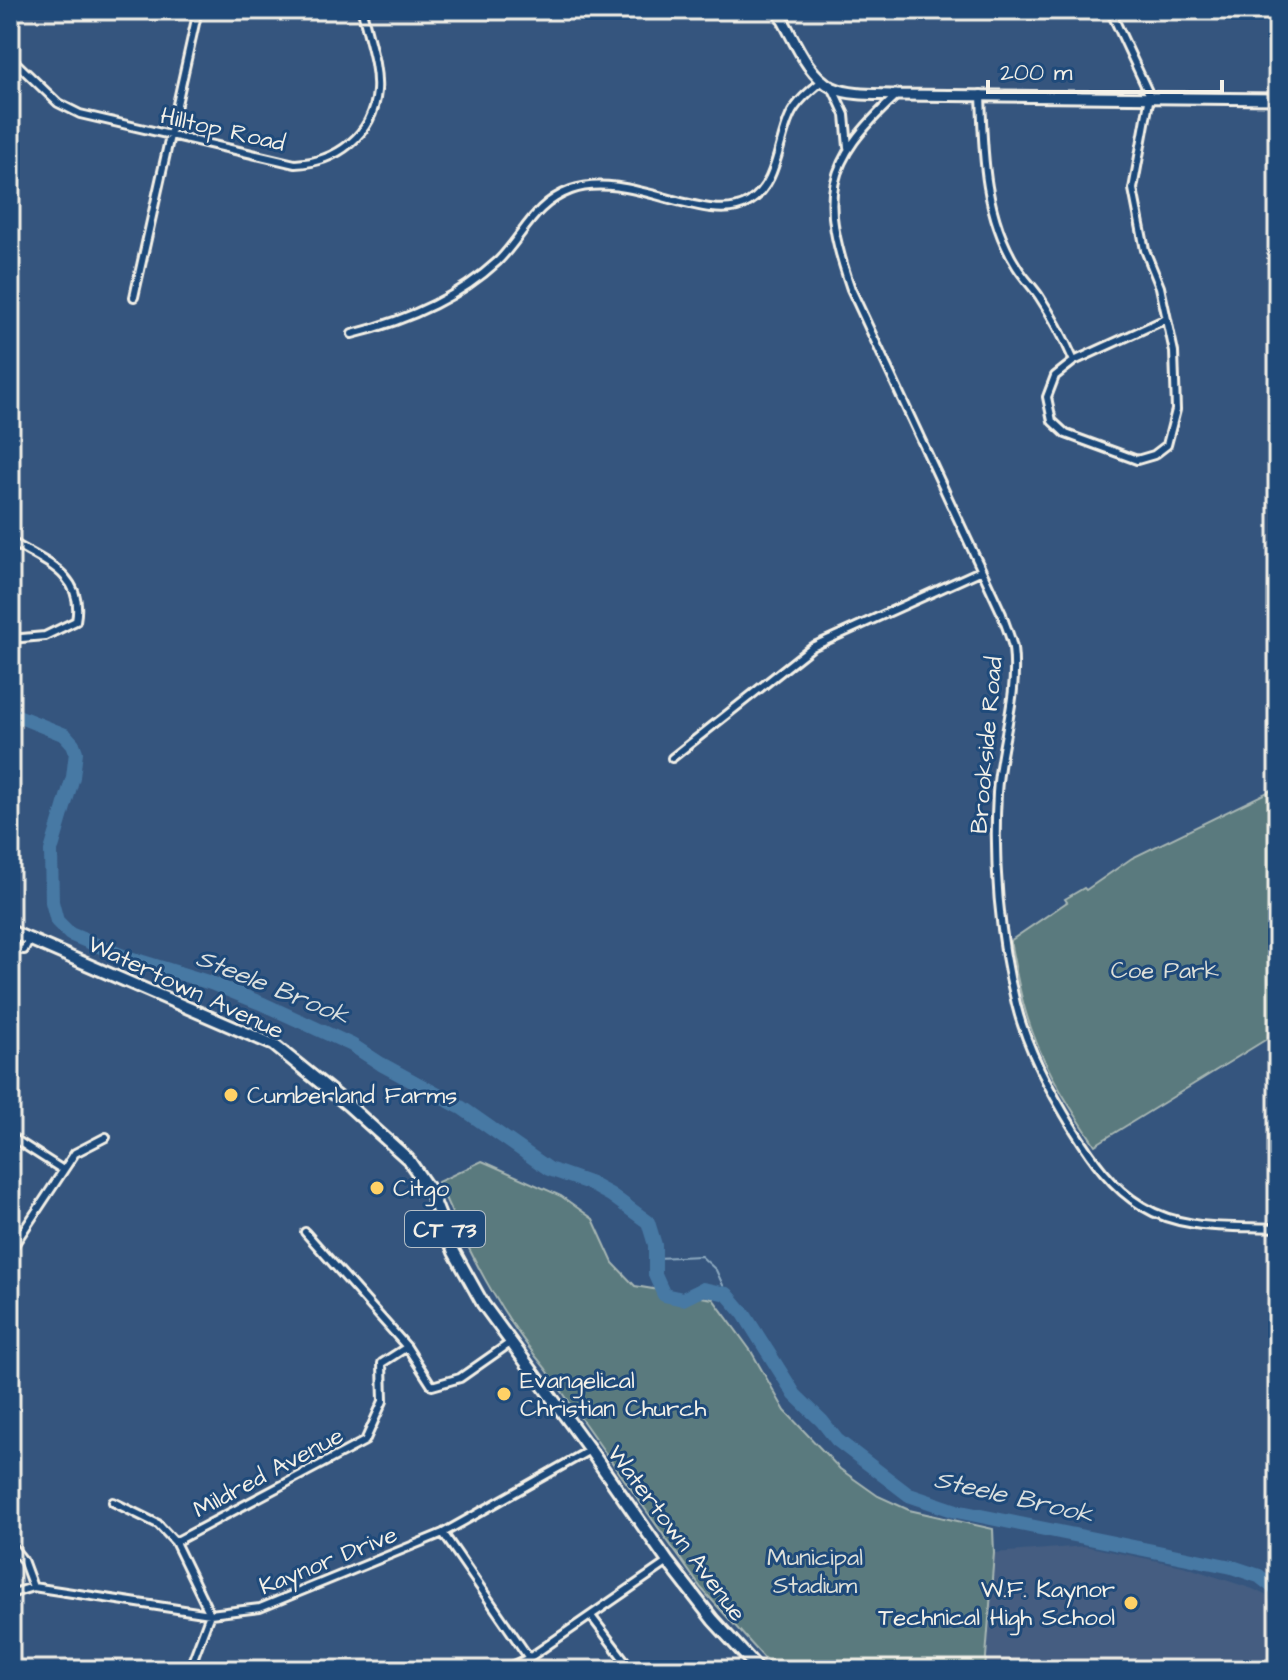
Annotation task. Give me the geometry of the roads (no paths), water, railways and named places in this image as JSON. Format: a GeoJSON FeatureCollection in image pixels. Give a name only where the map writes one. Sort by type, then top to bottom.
{"type":"FeatureCollection","features":[{"type":"Feature","properties":{"kind":"main road","name":"Watertown Avenue"},"geometry":{"type":"LineString","coordinates":[[10,931],[274,1045],[408,1159],[430,1191],[467,1279],[510,1343],[668,1562],[713,1620],[759,1670]]}},
{"type":"Feature","properties":{"kind":"street"},"geometry":{"type":"LineString","coordinates":[[134,297],[198,10]]}},
{"type":"Feature","properties":{"kind":"street","name":"Hilltop Road"},"geometry":{"type":"LineString","coordinates":[[10,57],[58,103],[80,114],[295,164],[327,159],[341,151],[363,130],[377,92],[362,10]]}},
{"type":"Feature","properties":{"kind":"street"},"geometry":{"type":"LineString","coordinates":[[777,10],[808,63],[823,80],[849,92],[1278,99]]}},
{"type":"Feature","properties":{"kind":"street"},"geometry":{"type":"LineString","coordinates":[[1110,10],[1150,96],[1133,189],[1145,250],[1160,287],[1176,364],[1176,410],[1167,445],[1154,455],[1137,460],[1066,434],[1052,421],[1047,397],[1055,376],[1074,361],[1166,319]]}},
{"type":"Feature","properties":{"kind":"street"},"geometry":{"type":"LineString","coordinates":[[352,334],[416,313],[471,283],[499,260],[535,213],[553,198],[574,189],[601,185],[625,187],[717,210],[738,209],[753,200],[765,186],[790,114],[823,80]]}},
{"type":"Feature","properties":{"kind":"street","name":"Brookside Road"},"geometry":{"type":"LineString","coordinates":[[833,87],[845,115],[848,147]]}},
{"type":"Feature","properties":{"kind":"street"},"geometry":{"type":"LineString","coordinates":[[981,94],[983,153],[1000,232],[1017,267],[1061,329],[1074,361]]}},
{"type":"Feature","properties":{"kind":"street","name":"Brookside Road"},"geometry":{"type":"LineString","coordinates":[[897,95],[871,119],[848,147],[834,179],[833,218],[838,252],[851,289],[1002,614],[1012,646],[1015,677],[1002,747],[995,840],[1016,1004],[1044,1078],[1101,1170],[1121,1191],[1143,1207],[1197,1225],[1278,1228]]}},
{"type":"Feature","properties":{"kind":"street"},"geometry":{"type":"LineString","coordinates":[[10,541],[64,574],[75,588],[79,605],[76,621],[45,636],[10,639]]}},
{"type":"Feature","properties":{"kind":"street"},"geometry":{"type":"LineString","coordinates":[[672,758],[812,647],[980,571]]}},
{"type":"Feature","properties":{"kind":"street"},"geometry":{"type":"LineString","coordinates":[[10,949],[24,950],[30,938]]}},
{"type":"Feature","properties":{"kind":"street"},"geometry":{"type":"LineString","coordinates":[[10,1136],[63,1170]]}},
{"type":"Feature","properties":{"kind":"street"},"geometry":{"type":"LineString","coordinates":[[10,1251],[75,1153],[106,1137]]}},
{"type":"Feature","properties":{"kind":"street"},"geometry":{"type":"LineString","coordinates":[[305,1232],[407,1347],[432,1386],[460,1378],[510,1343]]}},
{"type":"Feature","properties":{"kind":"street","name":"Mildred Avenue"},"geometry":{"type":"LineString","coordinates":[[175,1542],[365,1441],[383,1401],[382,1363],[407,1347]]}},
{"type":"Feature","properties":{"kind":"street","name":"Kaynor Drive"},"geometry":{"type":"LineString","coordinates":[[10,1594],[33,1587],[210,1614],[260,1608],[443,1533],[590,1450]]}},
{"type":"Feature","properties":{"kind":"street"},"geometry":{"type":"LineString","coordinates":[[113,1502],[158,1524],[175,1542],[210,1614],[189,1670]]}},
{"type":"Feature","properties":{"kind":"street"},"geometry":{"type":"LineString","coordinates":[[443,1533],[529,1658]]}},
{"type":"Feature","properties":{"kind":"street"},"geometry":{"type":"LineString","coordinates":[[10,1544],[23,1560],[33,1587]]}},
{"type":"Feature","properties":{"kind":"street"},"geometry":{"type":"LineString","coordinates":[[504,1670],[529,1658],[668,1562]]}},
{"type":"Feature","properties":{"kind":"street"},"geometry":{"type":"LineString","coordinates":[[591,1616],[632,1670]]}},
{"type":"Feature","properties":{"kind":"waterway","name":"Steele Brook"},"geometry":{"type":"LineString","coordinates":[[10,713],[65,735],[76,752],[73,777],[51,851],[52,902],[57,921],[70,934],[123,956],[211,983],[352,1045],[462,1108],[549,1169],[589,1183],[611,1195],[648,1222],[655,1245],[655,1275],[664,1295],[683,1299],[703,1289],[727,1294],[744,1314],[795,1395],[837,1440],[909,1495],[956,1511],[1232,1567],[1259,1576],[1278,1591]]}},
{"type":"Feature","properties":{"kind":"waterway","name":"Steele Brook"},"geometry":{"type":"LineString","coordinates":[[656,1258],[701,1256],[716,1270],[727,1294]]}},
{"type":"Feature","properties":{"kind":"place","name":"Cumberland Farms"},"geometry":{"type":"Point","coordinates":[231,1095]}},
{"type":"Feature","properties":{"kind":"place","name":"Citgo"},"geometry":{"type":"Point","coordinates":[377,1188]}},
{"type":"Feature","properties":{"kind":"place","name":"Evangelical Christian Church"},"geometry":{"type":"Point","coordinates":[504,1394]}},
{"type":"Feature","properties":{"kind":"place","name":"W.F. Kaynor Technical High School"},"geometry":{"type":"Point","coordinates":[1131,1603]}},
{"type":"Feature","properties":{"kind":"park label","name":"Coe Park"},"geometry":{"type":"Point","coordinates":[1165,970]}},
{"type":"Feature","properties":{"kind":"park label","name":"Municipal Stadium"},"geometry":{"type":"Point","coordinates":[815,1571]}}]}
